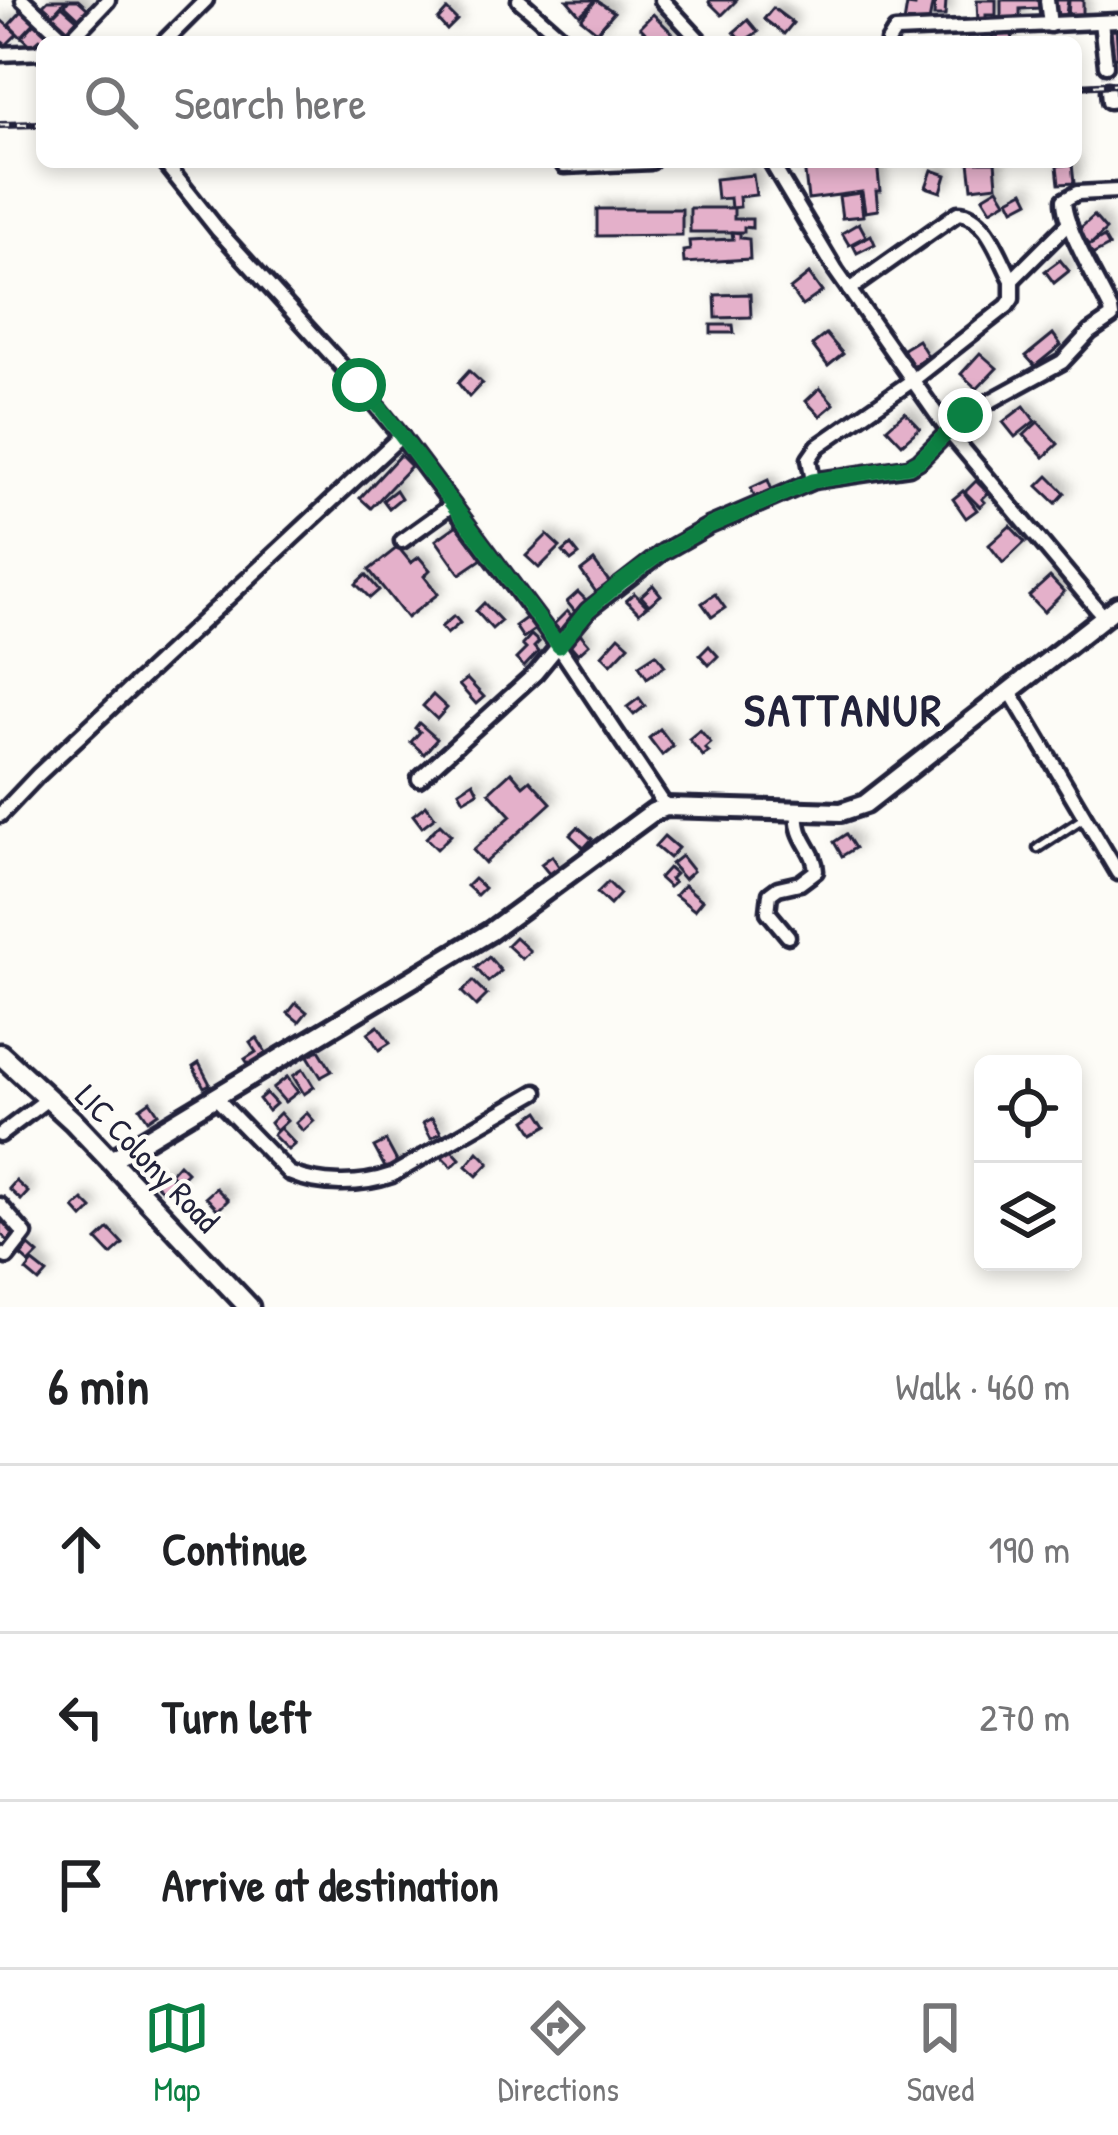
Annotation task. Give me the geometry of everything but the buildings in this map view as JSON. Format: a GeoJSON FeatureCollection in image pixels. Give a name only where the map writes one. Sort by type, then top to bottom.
{"type":"FeatureCollection","features":[{"type":"Feature","properties":{"kind":"main road","name":"LIC Colony Road"},"geometry":{"type":"LineString","coordinates":[[0,1054],[111,1160],[240,1304]]}},
{"type":"Feature","properties":{"kind":"street"},"geometry":{"type":"LineString","coordinates":[[23,0],[62,36]]}},
{"type":"Feature","properties":{"kind":"street"},"geometry":{"type":"LineString","coordinates":[[74,36],[108,0]]}},
{"type":"Feature","properties":{"kind":"street"},"geometry":{"type":"LineString","coordinates":[[170,36],[206,0]]}},
{"type":"Feature","properties":{"kind":"street"},"geometry":{"type":"LineString","coordinates":[[519,0],[559,36]]}},
{"type":"Feature","properties":{"kind":"street"},"geometry":{"type":"LineString","coordinates":[[662,0],[695,36]]}},
{"type":"Feature","properties":{"kind":"street"},"geometry":{"type":"LineString","coordinates":[[1047,0],[1050,25]]}},
{"type":"Feature","properties":{"kind":"street"},"geometry":{"type":"LineString","coordinates":[[891,36],[1118,21]]}},
{"type":"Feature","properties":{"kind":"street"},"geometry":{"type":"LineString","coordinates":[[1101,22],[1106,65]]}},
{"type":"Feature","properties":{"kind":"street"},"geometry":{"type":"LineString","coordinates":[[0,54],[36,52]]}},
{"type":"Feature","properties":{"kind":"street"},"geometry":{"type":"LineString","coordinates":[[169,168],[401,436],[559,646],[666,807]]}},
{"type":"Feature","properties":{"kind":"street"},"geometry":{"type":"LineString","coordinates":[[111,1160],[490,932],[653,812],[666,807],[841,812],[865,804],[1111,612],[949,432],[850,290],[775,168]]}},
{"type":"Feature","properties":{"kind":"street"},"geometry":{"type":"LineString","coordinates":[[419,779],[536,673],[588,610],[663,552],[709,526],[813,481],[909,466],[965,415],[1062,362],[1112,317],[1069,223],[1064,200],[1118,191]]}},
{"type":"Feature","properties":{"kind":"street"},"geometry":{"type":"LineString","coordinates":[[813,481],[809,459],[818,446],[1007,306],[1014,291],[981,224],[966,213],[850,290]]}},
{"type":"Feature","properties":{"kind":"street"},"geometry":{"type":"LineString","coordinates":[[1012,280],[1069,223]]}},
{"type":"Feature","properties":{"kind":"street"},"geometry":{"type":"LineString","coordinates":[[0,815],[401,436]]}},
{"type":"Feature","properties":{"kind":"street"},"geometry":{"type":"LineString","coordinates":[[402,542],[452,505]]}},
{"type":"Feature","properties":{"kind":"street"},"geometry":{"type":"LineString","coordinates":[[1010,691],[1118,873]]}},
{"type":"Feature","properties":{"kind":"street"},"geometry":{"type":"LineString","coordinates":[[788,936],[768,912],[770,894],[817,871],[799,835],[798,811]]}},
{"type":"Feature","properties":{"kind":"street"},"geometry":{"type":"LineString","coordinates":[[215,1097],[289,1172],[325,1182],[378,1180],[392,1174],[536,1091]]}},
{"type":"Feature","properties":{"kind":"street"},"geometry":{"type":"LineString","coordinates":[[0,1135],[49,1098]]}},
{"type":"Feature","properties":{"kind":"street"},"geometry":{"type":"LineString","coordinates":[[0,1255],[10,1255],[25,1234],[1,1209]]}},
{"type":"Feature","properties":{"kind":"lane"},"geometry":{"type":"LineString","coordinates":[[1038,848],[1085,817]]}},
{"type":"Feature","properties":{"kind":"tunnel"},"geometry":{"type":"LineString","coordinates":[[1106,65],[1108,90]]}},
{"type":"Feature","properties":{"kind":"railway"},"geometry":{"type":"LineString","coordinates":[[1082,86],[1118,84]]}},
{"type":"Feature","properties":{"kind":"railway"},"geometry":{"type":"LineString","coordinates":[[0,125],[36,124]]}},
{"type":"Feature","properties":{"kind":"district","name":"SATTANUR"},"geometry":{"type":"Point","coordinates":[844,709]}},
{"type":"Feature","properties":{"kind":"route"},"geometry":{"type":"LineString","coordinates":[[359,385],[559,646],[588,610],[663,552],[709,526],[813,481],[909,466],[965,415]]}}]}
